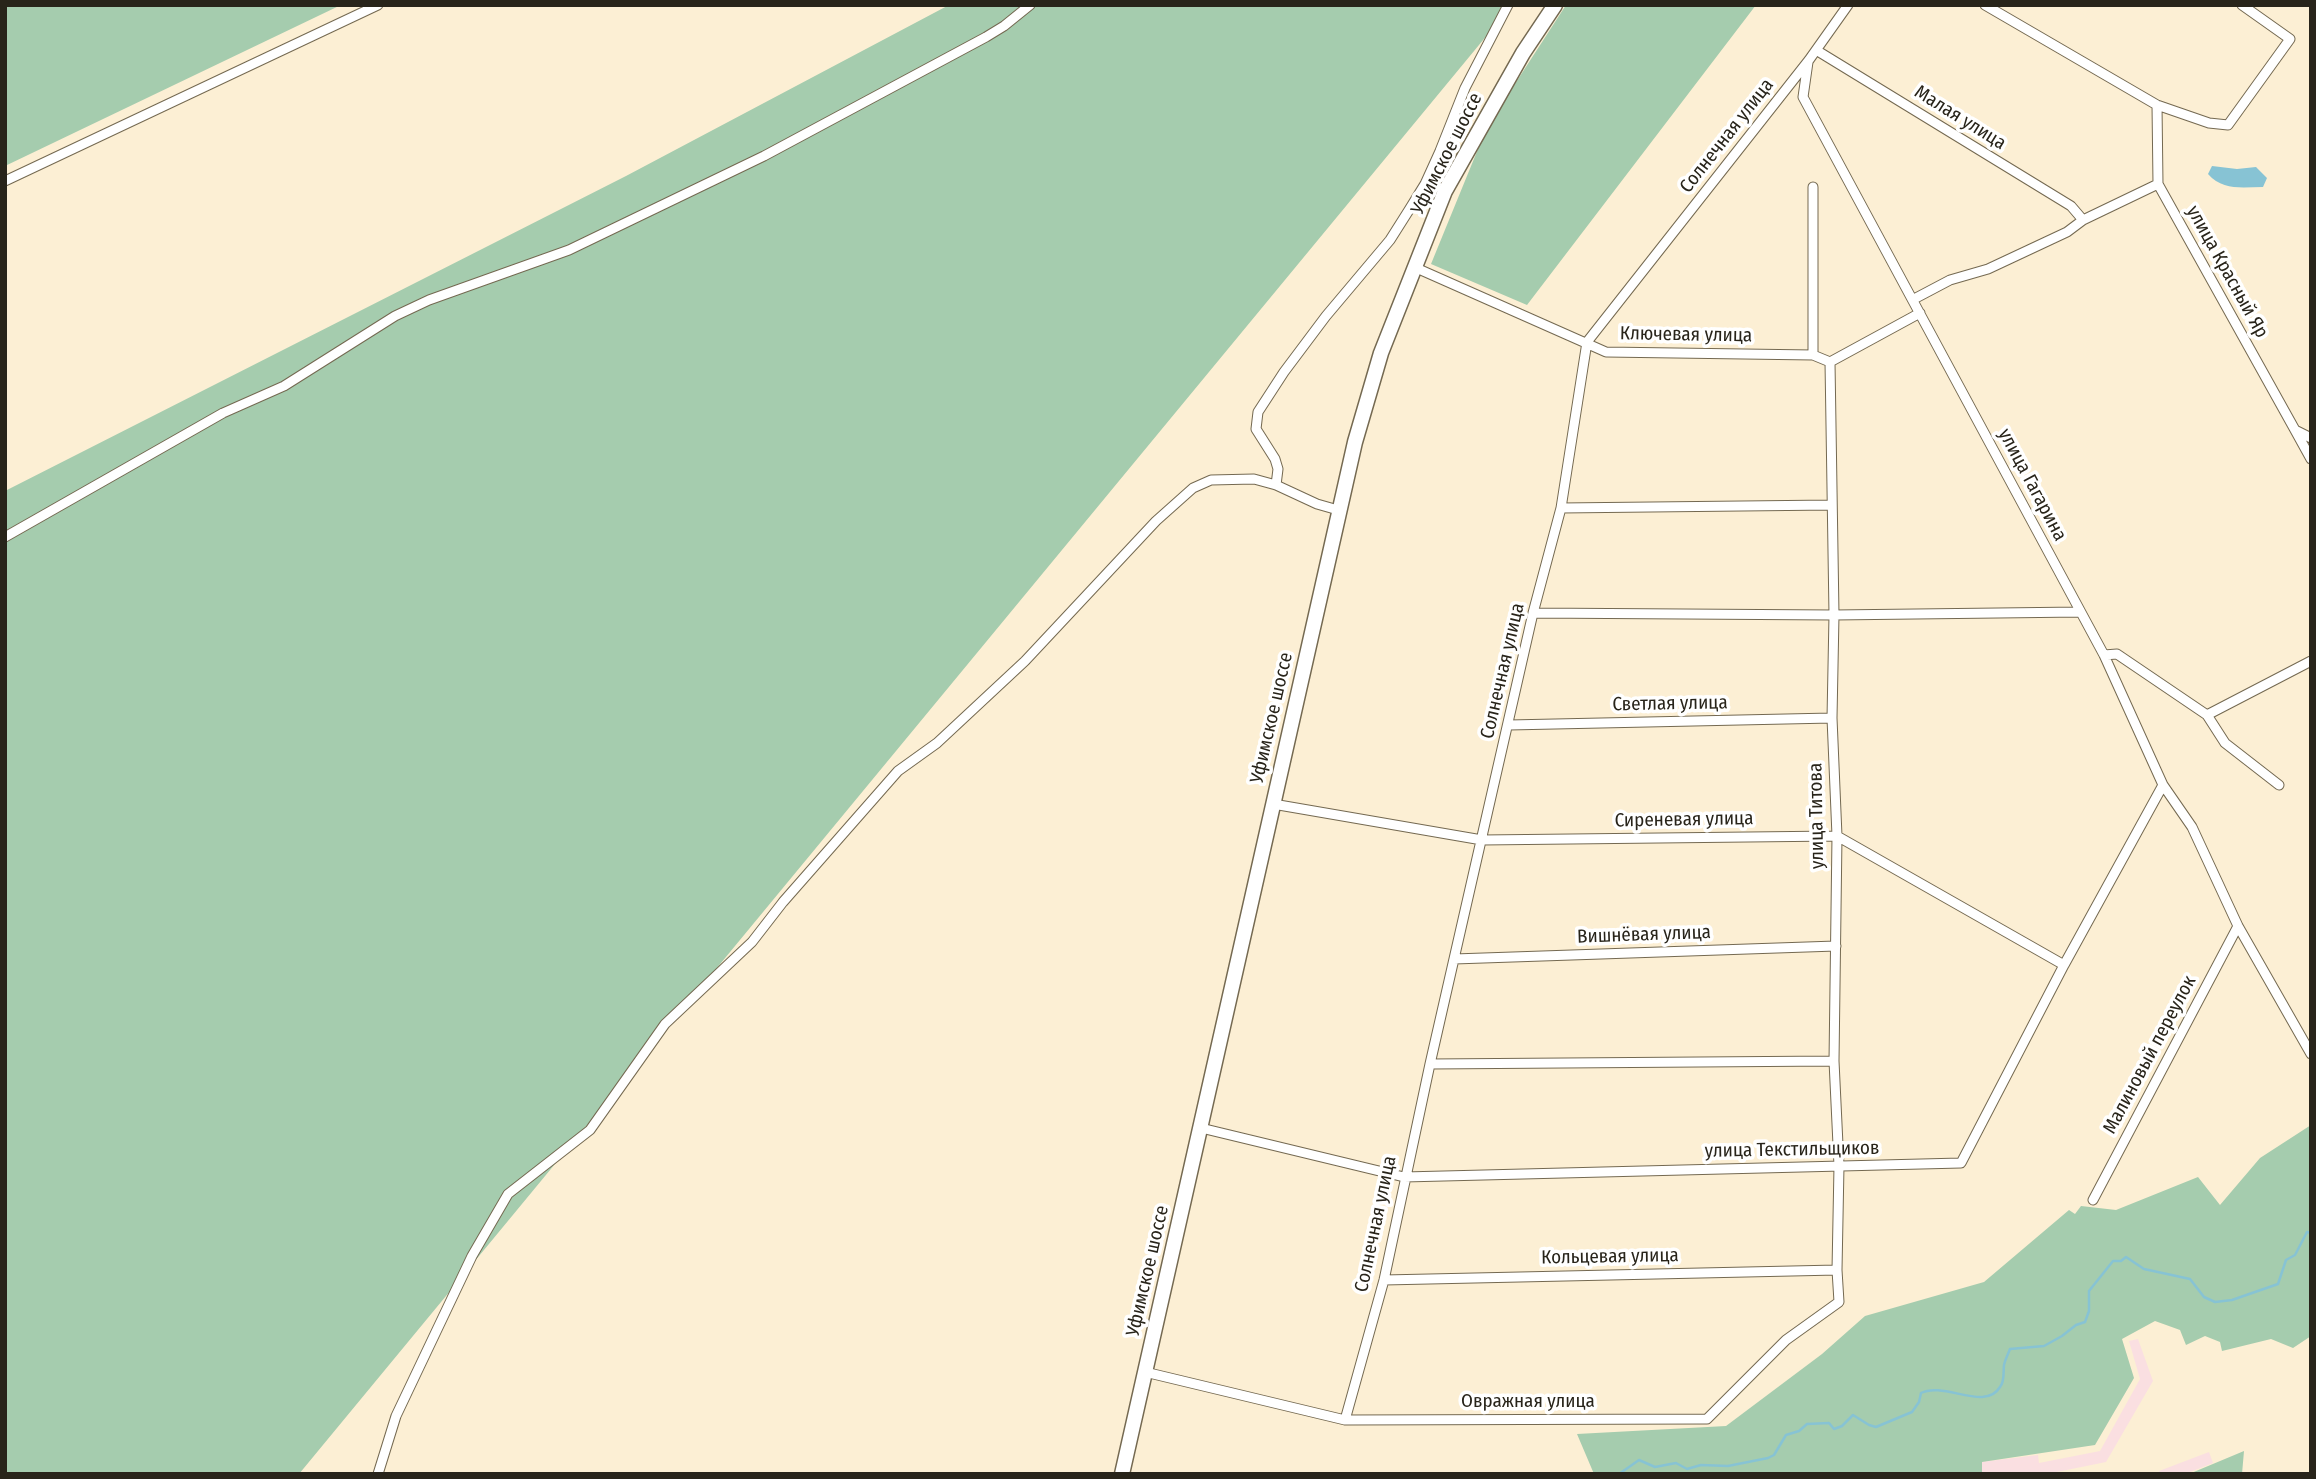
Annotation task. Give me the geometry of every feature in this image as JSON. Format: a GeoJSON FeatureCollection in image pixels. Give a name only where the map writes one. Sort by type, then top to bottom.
{"type":"FeatureCollection","features":[{"type":"Feature","properties":{"kind":"main road","name":"Уфимское шоссе"},"geometry":{"type":"LineString","coordinates":[[1122,1474],[1338,510],[1381,353],[1445,191],[1523,53],[1555,5]]}},
{"type":"Feature","properties":{"kind":"street"},"geometry":{"type":"LineString","coordinates":[[5,181],[378,5]]}},
{"type":"Feature","properties":{"kind":"street"},"geometry":{"type":"LineString","coordinates":[[5,537],[223,413],[284,386],[395,316],[429,300],[569,250],[764,156],[986,37],[1030,5]]}},
{"type":"Feature","properties":{"kind":"street"},"geometry":{"type":"LineString","coordinates":[[1276,485],[1278,468],[1256,429],[1258,412],[1326,316],[1390,240],[1425,184],[1465,88],[1508,5]]}},
{"type":"Feature","properties":{"kind":"street","name":"Солнечная улица"},"geometry":{"type":"LineString","coordinates":[[1345,1420],[1384,1280],[1404,1177],[1533,614],[1561,508],[1587,342],[1809,60],[1848,5]]}},
{"type":"Feature","properties":{"kind":"street"},"geometry":{"type":"LineString","coordinates":[[1985,5],[2157,105],[2209,123],[2228,125],[2290,39],[2242,5]]}},
{"type":"Feature","properties":{"kind":"street","name":"Малая улица"},"geometry":{"type":"LineString","coordinates":[[1816,50],[2071,206],[2083,220]]}},
{"type":"Feature","properties":{"kind":"street","name":"улица Гагарина"},"geometry":{"type":"LineString","coordinates":[[1809,60],[1802,97],[1914,299],[2104,655],[2163,785],[2192,827],[2238,926]]}},
{"type":"Feature","properties":{"kind":"street","name":"улица Красный Яр"},"geometry":{"type":"LineString","coordinates":[[2157,105],[2158,184],[2311,459]]}},
{"type":"Feature","properties":{"kind":"street"},"geometry":{"type":"LineString","coordinates":[[1914,299],[1950,280],[1988,269],[2056,237],[2083,220],[2158,184]]}},
{"type":"Feature","properties":{"kind":"street"},"geometry":{"type":"LineString","coordinates":[[1813,187],[1813,355]]}},
{"type":"Feature","properties":{"kind":"street","name":"Ключевая улица"},"geometry":{"type":"LineString","coordinates":[[1415,267],[1606,352],[1813,355],[1830,362]]}},
{"type":"Feature","properties":{"kind":"street"},"geometry":{"type":"LineString","coordinates":[[1830,362],[1920,313]]}},
{"type":"Feature","properties":{"kind":"street","name":"улица Титова"},"geometry":{"type":"LineString","coordinates":[[1830,362],[1835,615],[1832,718],[1837,836],[1834,1061],[1839,1166],[1837,1270]]}},
{"type":"Feature","properties":{"kind":"street"},"geometry":{"type":"LineString","coordinates":[[2295,429],[2311,438]]}},
{"type":"Feature","properties":{"kind":"street"},"geometry":{"type":"LineString","coordinates":[[377,1474],[396,1416],[472,1256],[508,1194],[590,1130],[665,1024],[752,942],[791,892],[898,771],[937,743],[1026,661],[1157,521],[1193,488],[1211,480],[1254,479],[1338,510]]}},
{"type":"Feature","properties":{"kind":"street"},"geometry":{"type":"LineString","coordinates":[[1561,508],[1832,505]]}},
{"type":"Feature","properties":{"kind":"street"},"geometry":{"type":"LineString","coordinates":[[1533,614],[1835,615],[2080,612]]}},
{"type":"Feature","properties":{"kind":"street"},"geometry":{"type":"LineString","coordinates":[[2104,655],[2116,654],[2207,715],[2225,743],[2279,785]]}},
{"type":"Feature","properties":{"kind":"street"},"geometry":{"type":"LineString","coordinates":[[2207,715],[2311,661]]}},
{"type":"Feature","properties":{"kind":"street","name":"Светлая улица"},"geometry":{"type":"LineString","coordinates":[[1509,725],[1832,718]]}},
{"type":"Feature","properties":{"kind":"street","name":"улица Текстильщиков"},"geometry":{"type":"LineString","coordinates":[[1201,1128],[1404,1177],[1961,1163],[2064,965],[2163,785]]}},
{"type":"Feature","properties":{"kind":"street","name":"Сиреневая улица"},"geometry":{"type":"LineString","coordinates":[[1273,804],[1482,840],[1837,836]]}},
{"type":"Feature","properties":{"kind":"street"},"geometry":{"type":"LineString","coordinates":[[1837,836],[2064,965]]}},
{"type":"Feature","properties":{"kind":"street"},"geometry":{"type":"LineString","coordinates":[[2238,926],[2311,1054]]}},
{"type":"Feature","properties":{"kind":"street","name":"Малиновый переулок"},"geometry":{"type":"LineString","coordinates":[[2093,1200],[2238,926]]}},
{"type":"Feature","properties":{"kind":"street","name":"Вишнёвая улица"},"geometry":{"type":"LineString","coordinates":[[1454,959],[1836,946]]}},
{"type":"Feature","properties":{"kind":"street"},"geometry":{"type":"LineString","coordinates":[[1430,1064],[1834,1061]]}},
{"type":"Feature","properties":{"kind":"street","name":"Овражная улица"},"geometry":{"type":"LineString","coordinates":[[1145,1372],[1345,1420],[1707,1419],[1786,1340],[1839,1302],[1837,1270]]}},
{"type":"Feature","properties":{"kind":"street","name":"Кольцевая улица"},"geometry":{"type":"LineString","coordinates":[[1384,1280],[1837,1270]]}},
{"type":"Feature","properties":{"kind":"shaded area"},"geometry":{"type":"Polygon","coordinates":[[[2138,1339],[2153,1381],[2106,1462],[2047,1474],[1982,1474],[1981,1462],[2038,1455],[2039,1463],[2100,1451],[2140,1379],[2129,1341],[2138,1339]]]}},
{"type":"Feature","properties":{"kind":"shaded area"},"geometry":{"type":"Polygon","coordinates":[[[2209,1452],[2213,1463],[2185,1474],[2160,1474],[2159,1471],[2209,1452]]]}},
{"type":"Feature","properties":{"kind":"green space"},"geometry":{"type":"Polygon","coordinates":[[[5,5],[341,5],[5,166],[5,5]]]}},
{"type":"Feature","properties":{"kind":"green space"},"geometry":{"type":"Polygon","coordinates":[[[949,5],[1512,5],[299,1474],[5,1474],[5,491],[626,176],[949,5]]]}},
{"type":"Feature","properties":{"kind":"green space"},"geometry":{"type":"Polygon","coordinates":[[[1566,5],[1756,5],[1527,305],[1431,264],[1487,127],[1566,5]]]}},
{"type":"Feature","properties":{"kind":"green space"},"geometry":{"type":"Polygon","coordinates":[[[2311,1125],[2311,1336],[2293,1348],[2271,1339],[2222,1351],[2220,1342],[2205,1336],[2186,1345],[2180,1330],[2155,1321],[2122,1339],[2134,1378],[2095,1445],[1982,1462],[1982,1474],[1594,1474],[1577,1434],[1726,1426],[1822,1354],[1865,1316],[1984,1282],[2069,1210],[2075,1214],[2081,1206],[2116,1210],[2198,1177],[2220,1205],[2260,1158],[2311,1125]]]}},
{"type":"Feature","properties":{"kind":"green space"},"geometry":{"type":"Polygon","coordinates":[[[2244,1451],[2242,1474],[2189,1474],[2244,1451]]]}},
{"type":"Feature","properties":{"kind":"water"},"geometry":{"type":"Polygon","coordinates":[[[2212,166],[2237,169],[2256,167],[2267,178],[2263,187],[2226,186],[2208,174],[2212,166]]]}},
{"type":"Feature","properties":{"kind":"waterway"},"geometry":{"type":"LineString","coordinates":[[1619,1474],[1639,1460],[1655,1467],[1676,1463],[1687,1469],[1701,1465],[1728,1466],[1768,1458],[1774,1455],[1786,1435],[1799,1431],[1807,1424],[1829,1423],[1834,1429],[1842,1426],[1853,1415],[1876,1427],[1912,1412],[1921,1393],[1930,1390],[1985,1397],[1993,1394],[2003,1382],[2004,1365],[2010,1349],[2044,1346],[2085,1322],[2089,1311],[2089,1291],[2113,1261],[2121,1261],[2126,1257],[2144,1269],[2190,1279],[2204,1297],[2215,1302],[2232,1300],[2278,1284],[2286,1260],[2295,1255],[2307,1232],[2311,1233]]}}]}
